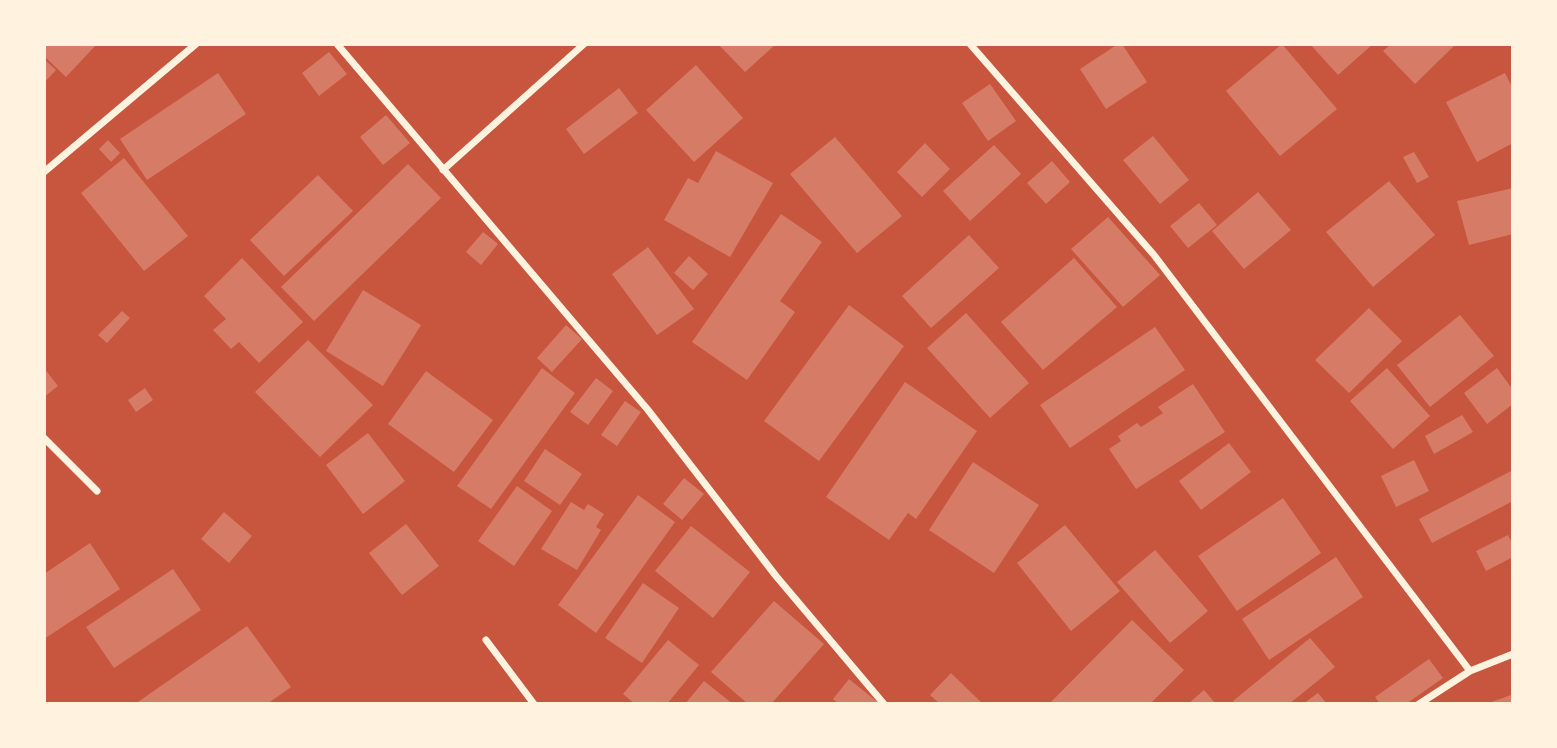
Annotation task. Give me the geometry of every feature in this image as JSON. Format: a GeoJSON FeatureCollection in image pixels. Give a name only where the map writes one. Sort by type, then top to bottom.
{"type":"FeatureCollection","features":[{"type":"Feature","properties":{"kind":"street"},"geometry":{"type":"LineString","coordinates":[[44,172],[196,44]]}},
{"type":"Feature","properties":{"kind":"street"},"geometry":{"type":"LineString","coordinates":[[337,44],[648,410],[776,576],[884,704]]}},
{"type":"Feature","properties":{"kind":"street"},"geometry":{"type":"LineString","coordinates":[[443,170],[584,44]]}},
{"type":"Feature","properties":{"kind":"street"},"geometry":{"type":"LineString","coordinates":[[970,44],[1154,255],[1470,671]]}},
{"type":"Feature","properties":{"kind":"street"},"geometry":{"type":"LineString","coordinates":[[44,438],[97,491]]}},
{"type":"Feature","properties":{"kind":"street"},"geometry":{"type":"LineString","coordinates":[[486,640],[534,704]]}},
{"type":"Feature","properties":{"kind":"street"},"geometry":{"type":"LineString","coordinates":[[1419,704],[1470,671],[1513,654]]}},
{"type":"Feature","properties":{"kind":"building"},"geometry":{"type":"Polygon","coordinates":[[[44,44],[97,44],[66,77],[44,56],[44,44]]]}},
{"type":"Feature","properties":{"kind":"building"},"geometry":{"type":"Polygon","coordinates":[[[718,44],[776,44],[745,72],[718,44]]]}},
{"type":"Feature","properties":{"kind":"building"},"geometry":{"type":"Polygon","coordinates":[[[1122,44],[1147,82],[1106,109],[1080,69],[1122,44]]]}},
{"type":"Feature","properties":{"kind":"building"},"geometry":{"type":"Polygon","coordinates":[[[1282,44],[1337,109],[1280,156],[1226,91],[1282,44]]]}},
{"type":"Feature","properties":{"kind":"building"},"geometry":{"type":"Polygon","coordinates":[[[1310,44],[1373,44],[1338,75],[1310,44]]]}},
{"type":"Feature","properties":{"kind":"building"},"geometry":{"type":"Polygon","coordinates":[[[1391,44],[1456,44],[1415,84],[1383,51],[1391,44]]]}},
{"type":"Feature","properties":{"kind":"building"},"geometry":{"type":"Polygon","coordinates":[[[329,52],[347,74],[319,96],[302,73],[329,52]]]}},
{"type":"Feature","properties":{"kind":"building"},"geometry":{"type":"Polygon","coordinates":[[[44,59],[56,70],[44,83],[44,59]]]}},
{"type":"Feature","properties":{"kind":"building"},"geometry":{"type":"Polygon","coordinates":[[[696,65],[743,118],[694,162],[646,110],[696,65]]]}},
{"type":"Feature","properties":{"kind":"building"},"geometry":{"type":"Polygon","coordinates":[[[218,73],[246,114],[147,180],[120,139],[218,73]]]}},
{"type":"Feature","properties":{"kind":"building"},"geometry":{"type":"Polygon","coordinates":[[[1505,73],[1513,89],[1513,143],[1477,162],[1446,102],[1505,73]]]}},
{"type":"Feature","properties":{"kind":"building"},"geometry":{"type":"Polygon","coordinates":[[[990,84],[1016,121],[988,141],[962,103],[990,84]]]}},
{"type":"Feature","properties":{"kind":"building"},"geometry":{"type":"Polygon","coordinates":[[[619,88],[638,113],[584,154],[566,129],[619,88]]]}},
{"type":"Feature","properties":{"kind":"building"},"geometry":{"type":"Polygon","coordinates":[[[386,115],[410,143],[383,165],[360,137],[386,115]]]}},
{"type":"Feature","properties":{"kind":"building"},"geometry":{"type":"Polygon","coordinates":[[[1153,136],[1189,180],[1160,204],[1123,160],[1153,136]]]}},
{"type":"Feature","properties":{"kind":"building"},"geometry":{"type":"Polygon","coordinates":[[[835,137],[902,216],[857,253],[790,174],[835,137]]]}},
{"type":"Feature","properties":{"kind":"building"},"geometry":{"type":"Polygon","coordinates":[[[108,140],[120,153],[111,162],[99,149],[108,140]]]}},
{"type":"Feature","properties":{"kind":"building"},"geometry":{"type":"Polygon","coordinates":[[[925,143],[950,169],[922,197],[897,172],[925,143]]]}},
{"type":"Feature","properties":{"kind":"building"},"geometry":{"type":"Polygon","coordinates":[[[994,145],[1021,174],[970,221],[943,191],[994,145]]]}},
{"type":"Feature","properties":{"kind":"building"},"geometry":{"type":"Polygon","coordinates":[[[716,151],[773,183],[730,257],[664,220],[688,178],[698,183],[716,151]]]}},
{"type":"Feature","properties":{"kind":"building"},"geometry":{"type":"Polygon","coordinates":[[[1414,152],[1429,177],[1417,183],[1403,157],[1414,152]]]}},
{"type":"Feature","properties":{"kind":"building"},"geometry":{"type":"Polygon","coordinates":[[[124,158],[188,236],[144,271],[81,193],[124,158]]]}},
{"type":"Feature","properties":{"kind":"building"},"geometry":{"type":"Polygon","coordinates":[[[1052,161],[1070,182],[1046,204],[1027,183],[1052,161]]]}},
{"type":"Feature","properties":{"kind":"building"},"geometry":{"type":"Polygon","coordinates":[[[408,164],[441,198],[314,321],[281,287],[408,164]]]}},
{"type":"Feature","properties":{"kind":"building"},"geometry":{"type":"Polygon","coordinates":[[[318,175],[353,211],[284,276],[250,240],[318,175]]]}},
{"type":"Feature","properties":{"kind":"building"},"geometry":{"type":"Polygon","coordinates":[[[1389,181],[1435,235],[1373,287],[1326,232],[1389,181]]]}},
{"type":"Feature","properties":{"kind":"building"},"geometry":{"type":"Polygon","coordinates":[[[1513,188],[1513,234],[1469,245],[1457,201],[1513,188]]]}},
{"type":"Feature","properties":{"kind":"building"},"geometry":{"type":"Polygon","coordinates":[[[1258,192],[1291,230],[1244,269],[1212,231],[1258,192]]]}},
{"type":"Feature","properties":{"kind":"building"},"geometry":{"type":"Polygon","coordinates":[[[1199,203],[1217,225],[1188,248],[1170,226],[1199,203]]]}},
{"type":"Feature","properties":{"kind":"building"},"geometry":{"type":"Polygon","coordinates":[[[781,214],[822,242],[780,301],[795,312],[747,380],[692,342],[781,214]]]}},
{"type":"Feature","properties":{"kind":"building"},"geometry":{"type":"Polygon","coordinates":[[[1108,217],[1160,275],[1123,307],[1071,249],[1108,217]]]}},
{"type":"Feature","properties":{"kind":"building"},"geometry":{"type":"Polygon","coordinates":[[[483,232],[498,244],[481,265],[466,252],[483,232]]]}},
{"type":"Feature","properties":{"kind":"building"},"geometry":{"type":"Polygon","coordinates":[[[969,235],[999,268],[931,328],[902,296],[969,235]]]}},
{"type":"Feature","properties":{"kind":"building"},"geometry":{"type":"Polygon","coordinates":[[[648,247],[694,309],[657,335],[612,274],[648,247]]]}},
{"type":"Feature","properties":{"kind":"building"},"geometry":{"type":"Polygon","coordinates":[[[689,256],[708,274],[693,290],[674,273],[689,256]]]}},
{"type":"Feature","properties":{"kind":"building"},"geometry":{"type":"Polygon","coordinates":[[[242,258],[303,322],[259,363],[239,342],[231,349],[213,330],[226,319],[204,296],[242,258]]]}},
{"type":"Feature","properties":{"kind":"building"},"geometry":{"type":"Polygon","coordinates":[[[1074,258],[1117,307],[1043,370],[1001,322],[1074,258]]]}},
{"type":"Feature","properties":{"kind":"building"},"geometry":{"type":"Polygon","coordinates":[[[363,290],[421,325],[383,386],[326,351],[363,290]]]}},
{"type":"Feature","properties":{"kind":"building"},"geometry":{"type":"Polygon","coordinates":[[[849,305],[904,346],[819,461],[764,421],[849,305]]]}},
{"type":"Feature","properties":{"kind":"building"},"geometry":{"type":"Polygon","coordinates":[[[1369,308],[1402,341],[1349,393],[1315,360],[1369,308]]]}},
{"type":"Feature","properties":{"kind":"building"},"geometry":{"type":"Polygon","coordinates":[[[122,311],[130,318],[107,343],[98,335],[122,311]]]}},
{"type":"Feature","properties":{"kind":"building"},"geometry":{"type":"Polygon","coordinates":[[[966,313],[1029,383],[990,418],[927,348],[966,313]]]}},
{"type":"Feature","properties":{"kind":"building"},"geometry":{"type":"Polygon","coordinates":[[[1460,315],[1494,356],[1430,407],[1397,365],[1460,315]]]}},
{"type":"Feature","properties":{"kind":"building"},"geometry":{"type":"Polygon","coordinates":[[[566,325],[582,339],[552,372],[537,358],[566,325]]]}},
{"type":"Feature","properties":{"kind":"building"},"geometry":{"type":"Polygon","coordinates":[[[1155,327],[1185,370],[1070,448],[1040,405],[1155,327]]]}},
{"type":"Feature","properties":{"kind":"building"},"geometry":{"type":"Polygon","coordinates":[[[308,340],[373,405],[320,457],[255,392],[308,340]]]}},
{"type":"Feature","properties":{"kind":"building"},"geometry":{"type":"Polygon","coordinates":[[[44,368],[58,386],[44,397],[44,368]]]}},
{"type":"Feature","properties":{"kind":"building"},"geometry":{"type":"Polygon","coordinates":[[[542,368],[575,393],[491,509],[457,486],[542,368]]]}},
{"type":"Feature","properties":{"kind":"building"},"geometry":{"type":"Polygon","coordinates":[[[1387,368],[1430,416],[1393,449],[1350,401],[1387,368]]]}},
{"type":"Feature","properties":{"kind":"building"},"geometry":{"type":"Polygon","coordinates":[[[1497,368],[1513,390],[1513,404],[1487,424],[1464,393],[1497,368]]]}},
{"type":"Feature","properties":{"kind":"building"},"geometry":{"type":"Polygon","coordinates":[[[426,371],[493,420],[454,472],[388,424],[426,371]]]}},
{"type":"Feature","properties":{"kind":"building"},"geometry":{"type":"Polygon","coordinates":[[[596,378],[613,391],[588,425],[570,412],[596,378]]]}},
{"type":"Feature","properties":{"kind":"building"},"geometry":{"type":"Polygon","coordinates":[[[905,382],[977,431],[916,519],[908,513],[889,540],[826,497],[905,382]]]}},
{"type":"Feature","properties":{"kind":"building"},"geometry":{"type":"Polygon","coordinates":[[[1193,384],[1225,432],[1136,489],[1109,449],[1121,441],[1118,436],[1137,423],[1141,427],[1163,413],[1158,407],[1193,384]]]}},
{"type":"Feature","properties":{"kind":"building"},"geometry":{"type":"Polygon","coordinates":[[[145,388],[153,400],[136,412],[128,400],[145,388]]]}},
{"type":"Feature","properties":{"kind":"building"},"geometry":{"type":"Polygon","coordinates":[[[625,401],[641,412],[617,446],[601,435],[625,401]]]}},
{"type":"Feature","properties":{"kind":"building"},"geometry":{"type":"Polygon","coordinates":[[[1462,415],[1473,432],[1434,454],[1425,436],[1462,415]]]}},
{"type":"Feature","properties":{"kind":"building"},"geometry":{"type":"Polygon","coordinates":[[[368,433],[405,481],[363,514],[326,465],[368,433]]]}},
{"type":"Feature","properties":{"kind":"building"},"geometry":{"type":"Polygon","coordinates":[[[1229,443],[1251,472],[1201,510],[1179,481],[1229,443]]]}},
{"type":"Feature","properties":{"kind":"building"},"geometry":{"type":"Polygon","coordinates":[[[545,449],[582,474],[560,505],[524,481],[545,449]]]}},
{"type":"Feature","properties":{"kind":"building"},"geometry":{"type":"Polygon","coordinates":[[[1414,460],[1429,491],[1396,507],[1381,476],[1414,460]]]}},
{"type":"Feature","properties":{"kind":"building"},"geometry":{"type":"Polygon","coordinates":[[[973,462],[1039,505],[994,573],[929,530],[973,462]]]}},
{"type":"Feature","properties":{"kind":"building"},"geometry":{"type":"Polygon","coordinates":[[[1513,470],[1513,501],[1432,543],[1419,519],[1513,470]]]}},
{"type":"Feature","properties":{"kind":"building"},"geometry":{"type":"Polygon","coordinates":[[[684,478],[704,494],[682,520],[663,504],[684,478]]]}},
{"type":"Feature","properties":{"kind":"building"},"geometry":{"type":"Polygon","coordinates":[[[517,486],[552,511],[514,566],[478,541],[517,486]]]}},
{"type":"Feature","properties":{"kind":"building"},"geometry":{"type":"Polygon","coordinates":[[[638,495],[675,522],[596,633],[558,605],[638,495]]]}},
{"type":"Feature","properties":{"kind":"building"},"geometry":{"type":"Polygon","coordinates":[[[1283,498],[1321,553],[1237,611],[1198,556],[1283,498]]]}},
{"type":"Feature","properties":{"kind":"building"},"geometry":{"type":"Polygon","coordinates":[[[571,502],[584,510],[588,504],[604,514],[596,527],[601,530],[577,570],[541,549],[571,502]]]}},
{"type":"Feature","properties":{"kind":"building"},"geometry":{"type":"Polygon","coordinates":[[[224,512],[252,536],[229,563],[201,539],[224,512]]]}},
{"type":"Feature","properties":{"kind":"building"},"geometry":{"type":"Polygon","coordinates":[[[406,524],[439,566],[402,595],[369,553],[406,524]]]}},
{"type":"Feature","properties":{"kind":"building"},"geometry":{"type":"Polygon","coordinates":[[[1065,525],[1120,591],[1071,631],[1017,563],[1065,525]]]}},
{"type":"Feature","properties":{"kind":"building"},"geometry":{"type":"Polygon","coordinates":[[[691,526],[750,572],[713,618],[655,571],[691,526]]]}},
{"type":"Feature","properties":{"kind":"building"},"geometry":{"type":"Polygon","coordinates":[[[1508,535],[1513,545],[1513,557],[1486,571],[1476,551],[1508,535]]]}},
{"type":"Feature","properties":{"kind":"building"},"geometry":{"type":"Polygon","coordinates":[[[90,543],[120,589],[44,639],[44,574],[90,543]]]}},
{"type":"Feature","properties":{"kind":"building"},"geometry":{"type":"Polygon","coordinates":[[[1155,550],[1208,611],[1170,643],[1117,582],[1155,550]]]}},
{"type":"Feature","properties":{"kind":"building"},"geometry":{"type":"Polygon","coordinates":[[[1336,557],[1363,597],[1269,660],[1242,619],[1336,557]]]}},
{"type":"Feature","properties":{"kind":"building"},"geometry":{"type":"Polygon","coordinates":[[[173,569],[201,610],[114,668],[86,627],[173,569]]]}},
{"type":"Feature","properties":{"kind":"building"},"geometry":{"type":"Polygon","coordinates":[[[643,583],[679,608],[642,663],[605,638],[643,583]]]}},
{"type":"Feature","properties":{"kind":"building"},"geometry":{"type":"Polygon","coordinates":[[[774,601],[824,644],[771,704],[748,704],[711,672],[774,601]]]}},
{"type":"Feature","properties":{"kind":"building"},"geometry":{"type":"Polygon","coordinates":[[[1132,620],[1184,670],[1150,704],[1049,704],[1132,620]]]}},
{"type":"Feature","properties":{"kind":"building"},"geometry":{"type":"Polygon","coordinates":[[[247,626],[291,687],[267,704],[135,704],[247,626]]]}},
{"type":"Feature","properties":{"kind":"building"},"geometry":{"type":"Polygon","coordinates":[[[1310,638],[1335,667],[1289,704],[1236,704],[1233,701],[1310,638]]]}},
{"type":"Feature","properties":{"kind":"building"},"geometry":{"type":"Polygon","coordinates":[[[668,640],[699,665],[667,704],[635,704],[623,694],[668,640]]]}},
{"type":"Feature","properties":{"kind":"building"},"geometry":{"type":"Polygon","coordinates":[[[1429,659],[1443,678],[1406,704],[1380,704],[1375,697],[1429,659]]]}},
{"type":"Feature","properties":{"kind":"building"},"geometry":{"type":"Polygon","coordinates":[[[951,673],[983,704],[940,704],[930,695],[951,673]]]}},
{"type":"Feature","properties":{"kind":"building"},"geometry":{"type":"Polygon","coordinates":[[[849,679],[880,704],[839,704],[833,699],[849,679]]]}},
{"type":"Feature","properties":{"kind":"building"},"geometry":{"type":"Polygon","coordinates":[[[704,681],[733,704],[685,704],[704,681]]]}},
{"type":"Feature","properties":{"kind":"building"},"geometry":{"type":"Polygon","coordinates":[[[1204,690],[1216,704],[1188,704],[1204,690]]]}},
{"type":"Feature","properties":{"kind":"building"},"geometry":{"type":"Polygon","coordinates":[[[1318,693],[1327,704],[1303,704],[1318,693]]]}},
{"type":"Feature","properties":{"kind":"building"},"geometry":{"type":"Polygon","coordinates":[[[1511,695],[1513,704],[1486,704],[1511,695]]]}}]}
